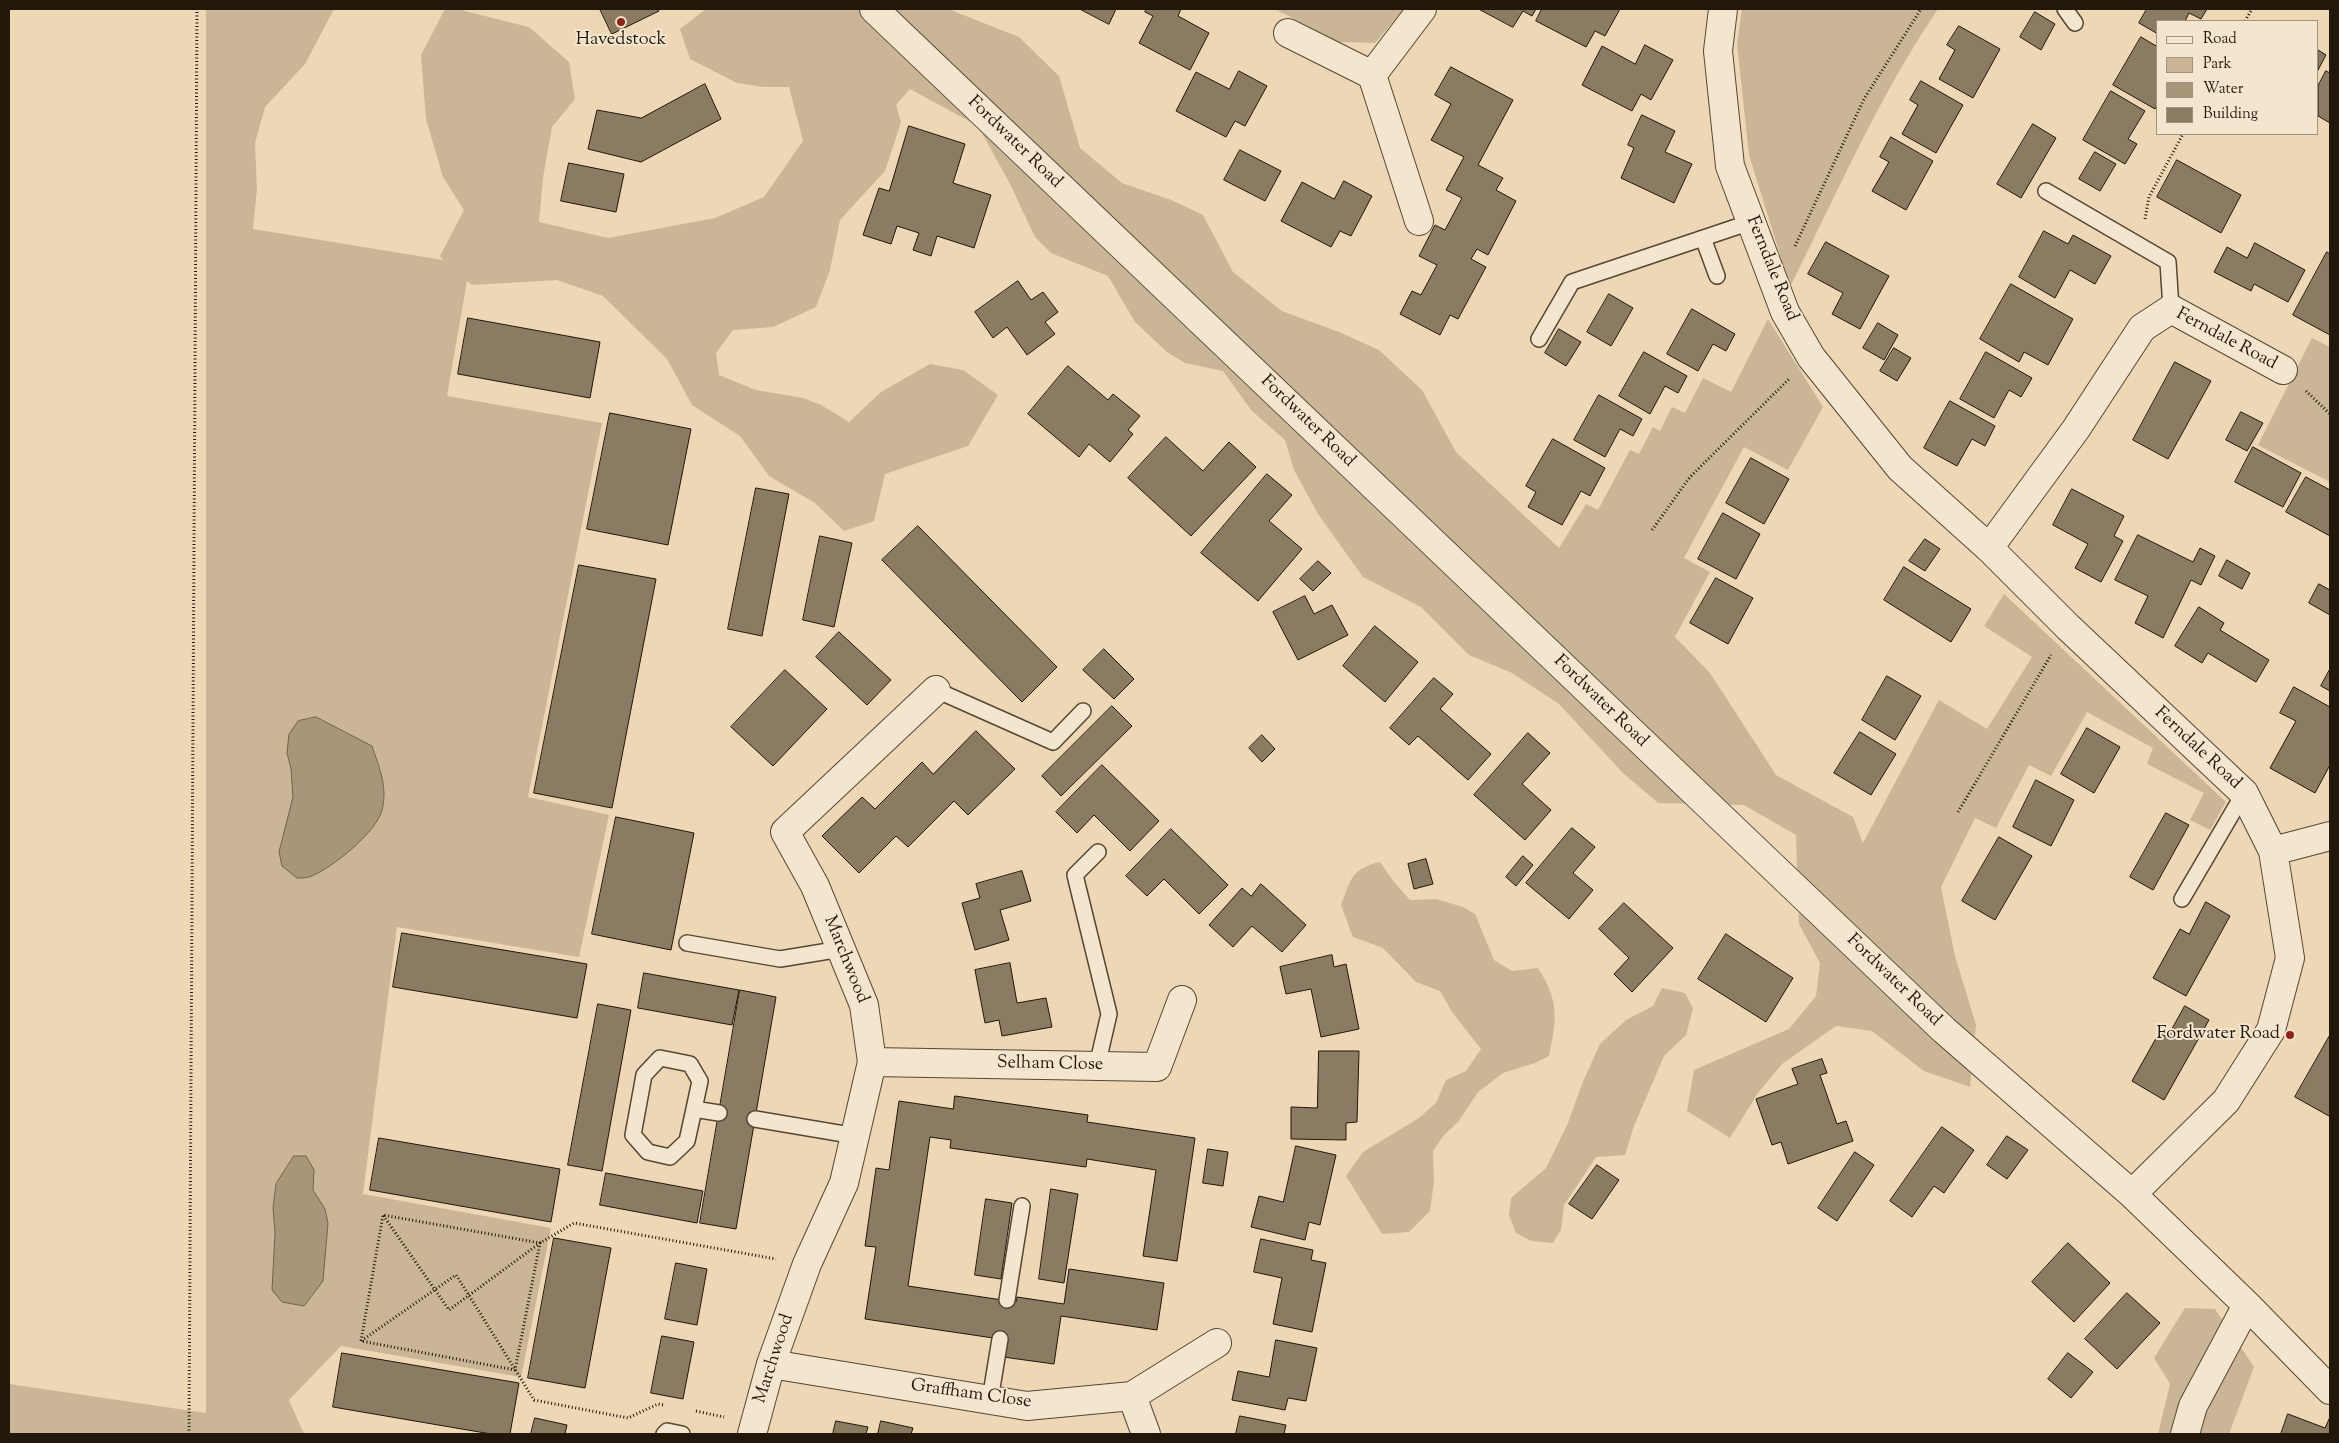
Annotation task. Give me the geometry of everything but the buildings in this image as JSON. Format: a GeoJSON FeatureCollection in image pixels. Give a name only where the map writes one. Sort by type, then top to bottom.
{"type":"FeatureCollection","features":[{"type":"Feature","properties":{"kind":"street","name":"Fordwater Road"},"geometry":{"type":"LineString","coordinates":[[874,9],[1944,1030],[2132,1194],[2247,1305],[2330,1390]]}},
{"type":"Feature","properties":{"kind":"street"},"geometry":{"type":"LineString","coordinates":[[1372,75],[1422,9]]}},
{"type":"Feature","properties":{"kind":"street","name":"Ferndale Road"},"geometry":{"type":"LineString","coordinates":[[1723,9],[1718,51],[1730,166],[1784,312],[1811,357],[1900,468],[1989,548],[2068,627],[2244,793],[2273,851],[2290,958],[2271,1030],[2226,1101],[2132,1194]]}},
{"type":"Feature","properties":{"kind":"street"},"geometry":{"type":"LineString","coordinates":[[1288,33],[1372,75],[1419,221]]}},
{"type":"Feature","properties":{"kind":"street","name":"Ferndale Road"},"geometry":{"type":"LineString","coordinates":[[1989,548],[2076,429],[2142,328],[2172,309],[2283,370]]}},
{"type":"Feature","properties":{"kind":"street","name":"Marchwood"},"geometry":{"type":"LineString","coordinates":[[754,1428],[771,1364],[807,1264],[844,1183],[872,1062],[864,1005],[815,886],[785,832],[936,690]]}},
{"type":"Feature","properties":{"kind":"street"},"geometry":{"type":"LineString","coordinates":[[2273,851],[2330,836]]}},
{"type":"Feature","properties":{"kind":"street","name":"Selham Close"},"geometry":{"type":"LineString","coordinates":[[872,1062],[1157,1067],[1182,1000]]}},
{"type":"Feature","properties":{"kind":"street"},"geometry":{"type":"LineString","coordinates":[[2185,1434],[2193,1406],[2247,1305]]}},
{"type":"Feature","properties":{"kind":"street","name":"Graffham Close"},"geometry":{"type":"LineString","coordinates":[[771,1364],[1026,1406],[1132,1396],[1217,1343]]}},
{"type":"Feature","properties":{"kind":"street"},"geometry":{"type":"LineString","coordinates":[[1132,1396],[1146,1434]]}},
{"type":"Feature","properties":{"kind":"lane"},"geometry":{"type":"LineString","coordinates":[[2065,9],[2075,23]]}},
{"type":"Feature","properties":{"kind":"lane"},"geometry":{"type":"LineString","coordinates":[[2046,191],[2168,262],[2172,309]]}},
{"type":"Feature","properties":{"kind":"lane"},"geometry":{"type":"LineString","coordinates":[[1539,339],[1572,282],[1751,222]]}},
{"type":"Feature","properties":{"kind":"lane"},"geometry":{"type":"LineString","coordinates":[[1703,238],[1717,276]]}},
{"type":"Feature","properties":{"kind":"lane"},"geometry":{"type":"LineString","coordinates":[[936,690],[1053,742],[1083,711]]}},
{"type":"Feature","properties":{"kind":"lane"},"geometry":{"type":"LineString","coordinates":[[2182,898],[2244,793]]}},
{"type":"Feature","properties":{"kind":"lane"},"geometry":{"type":"LineString","coordinates":[[1097,1066],[1109,1014],[1075,875],[1098,852]]}},
{"type":"Feature","properties":{"kind":"lane"},"geometry":{"type":"LineString","coordinates":[[687,943],[780,959],[842,949]]}},
{"type":"Feature","properties":{"kind":"lane"},"geometry":{"type":"LineString","coordinates":[[660,1058],[690,1064],[700,1080],[694,1109],[687,1141],[670,1157],[648,1152],[633,1134],[644,1075],[660,1058]]}},
{"type":"Feature","properties":{"kind":"lane"},"geometry":{"type":"LineString","coordinates":[[694,1109],[719,1113]]}},
{"type":"Feature","properties":{"kind":"lane"},"geometry":{"type":"LineString","coordinates":[[755,1119],[856,1136]]}},
{"type":"Feature","properties":{"kind":"lane"},"geometry":{"type":"LineString","coordinates":[[1007,1300],[1022,1206]]}},
{"type":"Feature","properties":{"kind":"lane"},"geometry":{"type":"LineString","coordinates":[[990,1400],[1000,1338]]}},
{"type":"Feature","properties":{"kind":"lane"},"geometry":{"type":"LineString","coordinates":[[664,1434],[667,1431],[682,1434]]}},
{"type":"Feature","properties":{"kind":"path"},"geometry":{"type":"LineString","coordinates":[[189,1434],[197,9]]}},
{"type":"Feature","properties":{"kind":"path"},"geometry":{"type":"LineString","coordinates":[[1776,287],[1864,99],[1920,9]]}},
{"type":"Feature","properties":{"kind":"path"},"geometry":{"type":"LineString","coordinates":[[2246,20],[2252,9]]}},
{"type":"Feature","properties":{"kind":"path"},"geometry":{"type":"LineString","coordinates":[[2154,255],[2144,226],[2149,197],[2182,135]]}},
{"type":"Feature","properties":{"kind":"path"},"geometry":{"type":"LineString","coordinates":[[1652,530],[1690,478],[1811,357]]}},
{"type":"Feature","properties":{"kind":"path"},"geometry":{"type":"LineString","coordinates":[[1958,812],[2068,627]]}},
{"type":"Feature","properties":{"kind":"path"},"geometry":{"type":"LineString","coordinates":[[383,1215],[449,1310],[540,1243],[574,1222],[807,1264]]}},
{"type":"Feature","properties":{"kind":"path"},"geometry":{"type":"LineString","coordinates":[[383,1215],[540,1243]]}},
{"type":"Feature","properties":{"kind":"path"},"geometry":{"type":"LineString","coordinates":[[361,1341],[383,1215]]}},
{"type":"Feature","properties":{"kind":"path"},"geometry":{"type":"LineString","coordinates":[[515,1370],[540,1243]]}},
{"type":"Feature","properties":{"kind":"path"},"geometry":{"type":"LineString","coordinates":[[361,1341],[456,1275],[534,1400],[628,1418],[658,1404],[668,1406]]}},
{"type":"Feature","properties":{"kind":"path"},"geometry":{"type":"LineString","coordinates":[[361,1341],[515,1370]]}},
{"type":"Feature","properties":{"kind":"path"},"geometry":{"type":"LineString","coordinates":[[687,1410],[754,1428]]}},
{"type":"Feature","properties":{"kind":"green space"},"geometry":{"type":"Polygon","coordinates":[[[206,9],[334,9],[305,64],[265,107],[255,143],[257,189],[253,229],[443,260],[440,256],[464,210],[443,177],[426,119],[421,55],[445,9],[457,9],[529,27],[569,62],[575,99],[552,127],[543,178],[539,222],[608,238],[715,218],[764,197],[803,141],[789,87],[763,87],[737,83],[690,59],[680,29],[706,9],[948,9],[1019,37],[1059,76],[1080,148],[1122,183],[1171,200],[1203,215],[1233,272],[1282,311],[1339,332],[1379,350],[1422,390],[1456,452],[1559,548],[1586,504],[1598,510],[1630,450],[1639,454],[1653,427],[1660,431],[1672,407],[1685,413],[1703,378],[1731,392],[1768,319],[1823,407],[1788,470],[1744,447],[1684,558],[1710,572],[1675,637],[1710,673],[1776,775],[1853,817],[1863,843],[1939,700],[1987,729],[2032,657],[1984,626],[2004,594],[2226,802],[2210,830],[2190,820],[2204,793],[2147,764],[2153,748],[2087,712],[2051,776],[2029,765],[1996,828],[1975,818],[1941,887],[1955,956],[1976,1025],[1970,1087],[1924,1071],[1872,1031],[1836,1026],[1782,1064],[1758,1093],[1730,1138],[1687,1111],[1694,1070],[1789,1029],[1816,996],[1820,963],[1799,924],[1796,835],[1744,805],[1658,803],[1623,773],[1559,704],[1512,673],[1469,655],[1421,607],[1363,577],[1318,514],[1294,470],[1285,440],[1251,410],[1223,371],[1185,363],[1167,352],[1135,322],[1108,276],[1051,253],[1035,237],[1010,184],[978,126],[910,89],[896,105],[901,122],[885,171],[840,220],[830,270],[816,307],[773,327],[733,330],[716,353],[719,375],[756,390],[803,398],[821,405],[849,422],[881,392],[930,364],[963,370],[998,395],[968,446],[885,474],[874,521],[844,531],[815,503],[769,476],[740,436],[692,405],[667,359],[603,296],[557,280],[472,285],[467,281],[447,396],[602,423],[528,797],[609,815],[579,957],[397,927],[363,1194],[551,1228],[521,1377],[341,1346],[289,1400],[304,1434],[9,1434],[9,1384],[206,1413],[206,9]]]}},
{"type":"Feature","properties":{"kind":"green space"},"geometry":{"type":"Polygon","coordinates":[[[1275,9],[1404,9],[1375,43],[1339,42],[1275,9]]]}},
{"type":"Feature","properties":{"kind":"green space"},"geometry":{"type":"Polygon","coordinates":[[[1742,9],[1938,9],[1878,110],[1790,287],[1749,155],[1737,44],[1742,9]]]}},
{"type":"Feature","properties":{"kind":"green space"},"geometry":{"type":"Polygon","coordinates":[[[2312,338],[2330,347],[2330,482],[2258,445],[2312,338]]]}},
{"type":"Feature","properties":{"kind":"green space"},"geometry":{"type":"Polygon","coordinates":[[[1380,862],[1410,900],[1436,899],[1463,907],[1475,914],[1494,960],[1512,971],[1538,968],[1550,990],[1555,1020],[1549,1056],[1535,1063],[1503,1073],[1478,1092],[1458,1122],[1444,1135],[1433,1151],[1434,1181],[1430,1211],[1409,1232],[1382,1234],[1346,1176],[1363,1152],[1419,1118],[1436,1103],[1446,1080],[1466,1071],[1481,1049],[1452,1012],[1440,991],[1416,982],[1383,948],[1353,937],[1341,905],[1347,888],[1353,876],[1363,868],[1380,862]]]}},
{"type":"Feature","properties":{"kind":"green space"},"geometry":{"type":"Polygon","coordinates":[[[1662,988],[1685,993],[1693,1008],[1686,1035],[1664,1056],[1634,1126],[1625,1155],[1596,1157],[1564,1205],[1561,1230],[1553,1243],[1531,1241],[1516,1233],[1509,1215],[1511,1198],[1546,1168],[1568,1123],[1582,1084],[1600,1044],[1626,1020],[1653,1006],[1662,988]]]}},
{"type":"Feature","properties":{"kind":"green space"},"geometry":{"type":"Polygon","coordinates":[[[2185,1308],[2215,1309],[2254,1367],[2229,1434],[2158,1434],[2170,1384],[2154,1358],[2185,1308]]]}},
{"type":"Feature","properties":{"kind":"water"},"geometry":{"type":"Polygon","coordinates":[[[316,717],[372,746],[382,777],[384,802],[378,819],[352,849],[318,873],[308,877],[297,878],[282,866],[279,852],[293,797],[291,769],[287,753],[289,734],[298,721],[316,717]]]}},
{"type":"Feature","properties":{"kind":"water"},"geometry":{"type":"Polygon","coordinates":[[[294,1156],[306,1156],[314,1170],[313,1190],[325,1209],[328,1223],[323,1281],[304,1306],[282,1302],[272,1290],[275,1233],[273,1208],[276,1184],[294,1156]]]}},
{"type":"Feature","properties":{"kind":"place","name":"Havedstock"},"geometry":{"type":"Point","coordinates":[621,22]}},
{"type":"Feature","properties":{"kind":"place","name":"Fordwater Road"},"geometry":{"type":"Point","coordinates":[2290,1035]}}]}
